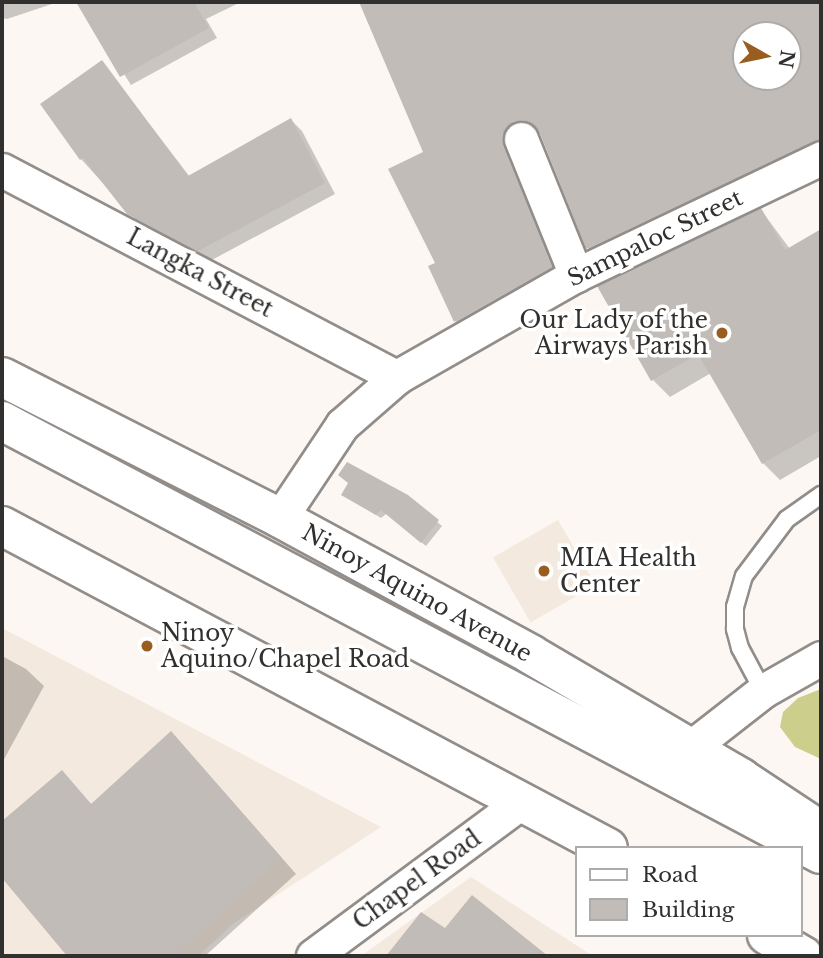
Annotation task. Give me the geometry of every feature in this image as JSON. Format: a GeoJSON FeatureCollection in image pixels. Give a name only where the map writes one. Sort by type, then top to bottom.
{"type":"FeatureCollection","features":[{"type":"Feature","properties":{"kind":"main road","name":"Ninoy Aquino Avenue"},"geometry":{"type":"LineString","coordinates":[[2,377],[280,519],[530,654],[741,778],[821,831]]}},
{"type":"Feature","properties":{"kind":"main road"},"geometry":{"type":"LineString","coordinates":[[2,421],[821,854]]}},
{"type":"Feature","properties":{"kind":"main road"},"geometry":{"type":"LineString","coordinates":[[2,526],[604,846]]}},
{"type":"Feature","properties":{"kind":"main road"},"geometry":{"type":"LineString","coordinates":[[741,778],[821,804]]}},
{"type":"Feature","properties":{"kind":"main road"},"geometry":{"type":"LineString","coordinates":[[748,937],[772,956]]}},
{"type":"Feature","properties":{"kind":"main road"},"geometry":{"type":"LineString","coordinates":[[770,937],[803,956]]}},
{"type":"Feature","properties":{"kind":"street"},"geometry":{"type":"LineString","coordinates":[[521,139],[576,275]]}},
{"type":"Feature","properties":{"kind":"street","name":"Sampaloc Street"},"geometry":{"type":"LineString","coordinates":[[280,519],[342,425],[397,377],[576,275],[821,158]]}},
{"type":"Feature","properties":{"kind":"street","name":"Langka Street"},"geometry":{"type":"LineString","coordinates":[[2,170],[397,377]]}},
{"type":"Feature","properties":{"kind":"street"},"geometry":{"type":"LineString","coordinates":[[690,748],[763,691],[821,658]]}},
{"type":"Feature","properties":{"kind":"street","name":"Chapel Road"},"geometry":{"type":"LineString","coordinates":[[313,956],[521,802]]}},
{"type":"Feature","properties":{"kind":"lane"},"geometry":{"type":"LineString","coordinates":[[763,691],[740,649],[735,629],[735,607],[744,576],[787,519],[821,495]]}},
{"type":"Feature","properties":{"kind":"shaded area","name":"MIA Health Center"},"geometry":{"type":"Polygon","coordinates":[[[558,520],[596,585],[531,622],[493,558],[558,520]]]}},
{"type":"Feature","properties":{"kind":"shaded area"},"geometry":{"type":"Polygon","coordinates":[[[2,628],[381,827],[234,923],[198,956],[2,956],[2,628]]]}},
{"type":"Feature","properties":{"kind":"shaded area"},"geometry":{"type":"Polygon","coordinates":[[[471,877],[593,956],[361,956],[471,877]]]}},
{"type":"Feature","properties":{"kind":"green space"},"geometry":{"type":"Polygon","coordinates":[[[821,689],[821,759],[795,747],[780,727],[783,712],[798,698],[821,689]]]}},
{"type":"Feature","properties":{"kind":"building"},"geometry":{"type":"Polygon","coordinates":[[[76,2],[194,2],[209,28],[120,77],[76,2]]]}},
{"type":"Feature","properties":{"kind":"building"},"geometry":{"type":"Polygon","coordinates":[[[359,2],[821,2],[821,139],[586,249],[539,131],[524,120],[513,121],[502,136],[503,146],[552,267],[454,322],[428,266],[435,263],[388,169],[423,152],[359,2]]]}},
{"type":"Feature","properties":{"kind":"building"},"geometry":{"type":"Polygon","coordinates":[[[102,60],[188,176],[291,118],[325,183],[198,251],[127,214],[83,158],[80,160],[40,104],[102,60]]]}},
{"type":"Feature","properties":{"kind":"building","name":"Our Lady of the Airways Parish"},"geometry":{"type":"Polygon","coordinates":[[[761,208],[785,250],[821,229],[821,430],[762,464],[698,354],[651,381],[597,286],[761,208]]]}},
{"type":"Feature","properties":{"kind":"building"},"geometry":{"type":"Polygon","coordinates":[[[347,462],[408,495],[439,520],[421,543],[381,510],[376,515],[341,495],[348,483],[338,475],[347,462]]]}},
{"type":"Feature","properties":{"kind":"building"},"geometry":{"type":"Polygon","coordinates":[[[171,731],[281,857],[175,956],[67,956],[2,878],[2,821],[62,770],[91,804],[171,731]]]}},
{"type":"Feature","properties":{"kind":"building"},"geometry":{"type":"Polygon","coordinates":[[[472,895],[548,956],[386,956],[421,912],[445,928],[472,895]]]}},
{"type":"Feature","properties":{"kind":"place","name":"Our Lady of the Airways Parish"},"geometry":{"type":"Point","coordinates":[722,333]}},
{"type":"Feature","properties":{"kind":"place","name":"MIA Health Center"},"geometry":{"type":"Point","coordinates":[544,571]}},
{"type":"Feature","properties":{"kind":"place","name":"Ninoy Aquino/Chapel Road"},"geometry":{"type":"Point","coordinates":[147,646]}}]}
